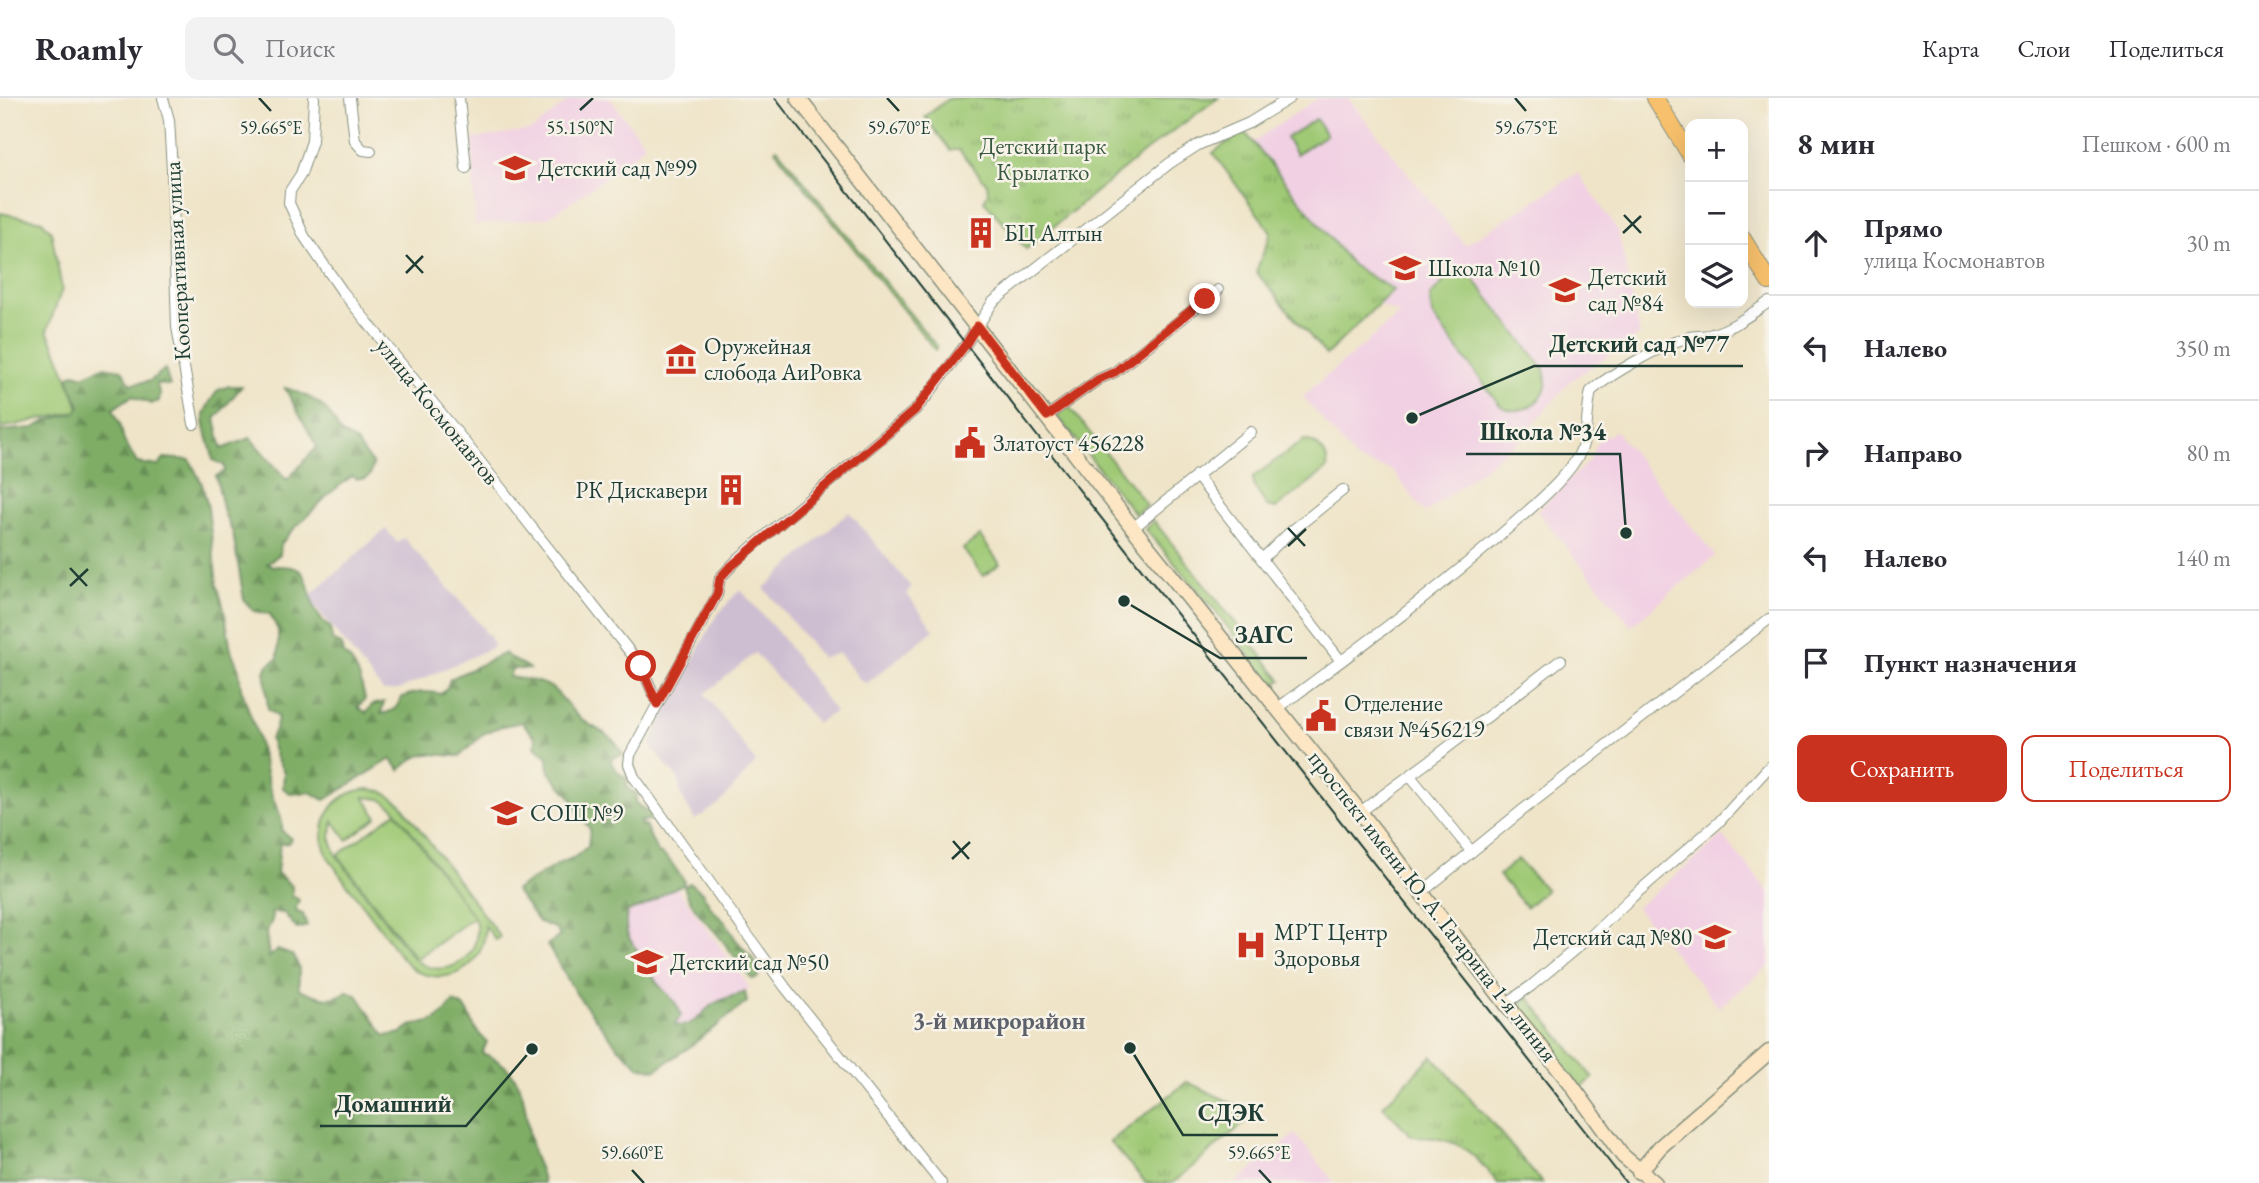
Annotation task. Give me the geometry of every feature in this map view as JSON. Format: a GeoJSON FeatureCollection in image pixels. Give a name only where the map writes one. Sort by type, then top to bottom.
{"type":"FeatureCollection","features":[{"type":"Feature","properties":{"kind":"main road","name":"проспект имени Ю. А. Гагарина 1-я линия"},"geometry":{"type":"LineString","coordinates":[[798,98],[1133,528],[1360,812],[1573,1086],[1623,1156],[1654,1183]]}},
{"type":"Feature","properties":{"kind":"main road"},"geometry":{"type":"LineString","coordinates":[[1655,98],[1685,147]]}},
{"type":"Feature","properties":{"kind":"main road"},"geometry":{"type":"LineString","coordinates":[[1747,245],[1769,282]]}},
{"type":"Feature","properties":{"kind":"main road"},"geometry":{"type":"LineString","coordinates":[[1639,1172],[1660,1147],[1769,1052]]}},
{"type":"Feature","properties":{"kind":"street","name":"Кооперативная улица"},"geometry":{"type":"LineString","coordinates":[[163,98],[169,120],[177,327],[194,424]]}},
{"type":"Feature","properties":{"kind":"street","name":"улица Космонавтов"},"geometry":{"type":"LineString","coordinates":[[314,98],[312,141],[302,174],[290,191],[289,202],[304,236],[342,291],[641,666],[657,704]]}},
{"type":"Feature","properties":{"kind":"street"},"geometry":{"type":"LineString","coordinates":[[350,98],[355,141],[363,150],[372,151]]}},
{"type":"Feature","properties":{"kind":"street"},"geometry":{"type":"LineString","coordinates":[[459,98],[466,169]]}},
{"type":"Feature","properties":{"kind":"street"},"geometry":{"type":"LineString","coordinates":[[941,1183],[785,987],[634,777],[629,764],[630,755],[717,594],[720,578],[915,410],[966,344],[993,302],[1170,163],[1198,145],[1250,123],[1290,98]]}},
{"type":"Feature","properties":{"kind":"street"},"geometry":{"type":"LineString","coordinates":[[1047,416],[1099,379],[1115,372],[1218,290]]}},
{"type":"Feature","properties":{"kind":"street"},"geometry":{"type":"LineString","coordinates":[[1278,708],[1477,555],[1531,508],[1579,456],[1584,441],[1591,391],[1604,380],[1674,342],[1712,334],[1769,302]]}},
{"type":"Feature","properties":{"kind":"street"},"geometry":{"type":"LineString","coordinates":[[944,352],[954,358]]}},
{"type":"Feature","properties":{"kind":"street"},"geometry":{"type":"LineString","coordinates":[[1133,528],[1251,432]]}},
{"type":"Feature","properties":{"kind":"street"},"geometry":{"type":"LineString","coordinates":[[1196,475],[1341,661]]}},
{"type":"Feature","properties":{"kind":"street"},"geometry":{"type":"LineString","coordinates":[[1262,559],[1287,534],[1343,490]]}},
{"type":"Feature","properties":{"kind":"street"},"geometry":{"type":"LineString","coordinates":[[1422,892],[1769,619]]}},
{"type":"Feature","properties":{"kind":"street"},"geometry":{"type":"LineString","coordinates":[[1360,812],[1561,660]]}},
{"type":"Feature","properties":{"kind":"street"},"geometry":{"type":"LineString","coordinates":[[1507,1003],[1582,943],[1718,823],[1769,767]]}},
{"type":"Feature","properties":{"kind":"street"},"geometry":{"type":"LineString","coordinates":[[1409,776],[1471,851]]}},
{"type":"Feature","properties":{"kind":"shaded area"},"geometry":{"type":"Polygon","coordinates":[[[572,98],[610,98],[645,145],[611,174],[549,217],[475,225],[472,139],[532,130],[572,98]]]}},
{"type":"Feature","properties":{"kind":"shaded area"},"geometry":{"type":"Polygon","coordinates":[[[1318,98],[1348,98],[1465,245],[1578,173],[1618,231],[1640,335],[1570,381],[1519,441],[1425,513],[1392,470],[1357,461],[1303,396],[1400,314],[1343,290],[1240,151],[1318,98]]]}},
{"type":"Feature","properties":{"kind":"shaded area"},"geometry":{"type":"Polygon","coordinates":[[[1616,431],[1715,556],[1631,626],[1537,511],[1590,460],[1597,442],[1616,431]]]}},
{"type":"Feature","properties":{"kind":"shaded area"},"geometry":{"type":"Polygon","coordinates":[[[849,512],[911,587],[907,594],[934,630],[867,683],[861,681],[839,653],[822,658],[764,588],[849,512]]]}},
{"type":"Feature","properties":{"kind":"shaded area"},"geometry":{"type":"Polygon","coordinates":[[[386,529],[397,543],[404,538],[485,630],[483,632],[490,635],[493,647],[398,690],[383,691],[308,597],[386,529]]]}},
{"type":"Feature","properties":{"kind":"shaded area"},"geometry":{"type":"Polygon","coordinates":[[[740,589],[781,636],[835,712],[817,723],[755,653],[705,694],[756,762],[719,804],[695,820],[680,794],[679,780],[650,745],[715,618],[740,589]]]}},
{"type":"Feature","properties":{"kind":"shaded area","name":"Детский сад №80"},"geometry":{"type":"Polygon","coordinates":[[[1723,836],[1769,892],[1769,966],[1719,1007],[1636,908],[1723,836]]]}},
{"type":"Feature","properties":{"kind":"shaded area","name":"Детский сад №50"},"geometry":{"type":"Polygon","coordinates":[[[667,874],[750,988],[642,1068],[613,906],[667,874]]]}},
{"type":"Feature","properties":{"kind":"shaded area"},"geometry":{"type":"Polygon","coordinates":[[[1295,1134],[1335,1183],[1235,1183],[1295,1134]]]}},
{"type":"Feature","properties":{"kind":"green space","name":"Детский парк Крылатко"},"geometry":{"type":"Polygon","coordinates":[[[949,98],[1218,98],[1147,150],[1026,249],[984,201],[988,192],[987,184],[959,150],[950,150],[925,117],[949,98]]]}},
{"type":"Feature","properties":{"kind":"green space"},"geometry":{"type":"Polygon","coordinates":[[[1316,119],[1326,135],[1296,154],[1286,138],[1316,119]]]}},
{"type":"Feature","properties":{"kind":"green space"},"geometry":{"type":"Polygon","coordinates":[[[1243,130],[1352,265],[1393,290],[1326,355],[1256,272],[1271,232],[1213,153],[1243,130]]]}},
{"type":"Feature","properties":{"kind":"green space"},"geometry":{"type":"Polygon","coordinates":[[[777,148],[937,347],[935,350],[775,150],[777,148]]]}},
{"type":"Feature","properties":{"kind":"green space"},"geometry":{"type":"Polygon","coordinates":[[[0,213],[42,221],[51,231],[62,289],[47,331],[80,411],[0,428],[0,213]]]}},
{"type":"Feature","properties":{"kind":"green space"},"geometry":{"type":"Polygon","coordinates":[[[1456,273],[1472,277],[1544,369],[1546,386],[1543,393],[1527,408],[1513,410],[1500,405],[1432,315],[1430,296],[1447,278],[1456,273]]]}},
{"type":"Feature","properties":{"kind":"green space"},"geometry":{"type":"Polygon","coordinates":[[[103,367],[122,370],[131,384],[150,381],[165,369],[170,386],[156,383],[160,394],[159,401],[151,404],[132,396],[113,409],[124,441],[137,463],[159,466],[164,458],[190,460],[202,484],[208,508],[217,584],[231,650],[256,731],[270,790],[282,822],[282,831],[291,839],[288,843],[280,844],[277,873],[292,886],[292,895],[299,900],[297,912],[303,914],[307,926],[297,929],[284,913],[272,912],[272,921],[266,932],[269,957],[278,950],[294,956],[299,968],[299,989],[324,998],[335,997],[347,991],[357,995],[385,1036],[402,1033],[411,1026],[434,1021],[453,1002],[463,1007],[476,1030],[487,1042],[482,1053],[498,1061],[510,1071],[517,1082],[543,1183],[0,1183],[0,431],[34,428],[46,421],[75,413],[80,406],[69,376],[76,373],[83,376],[103,367]]]}},
{"type":"Feature","properties":{"kind":"green space"},"geometry":{"type":"Polygon","coordinates":[[[229,386],[242,386],[215,419],[222,449],[250,438],[287,480],[317,447],[285,388],[319,403],[331,416],[340,433],[355,441],[373,465],[370,475],[365,479],[352,476],[329,494],[290,533],[281,544],[280,554],[267,564],[295,568],[304,575],[317,613],[330,627],[332,640],[341,645],[343,654],[358,674],[365,699],[358,707],[366,713],[372,705],[384,702],[381,714],[394,709],[401,698],[411,694],[441,694],[450,679],[505,653],[529,669],[512,669],[509,677],[552,688],[578,716],[609,736],[619,747],[623,755],[610,761],[627,779],[627,788],[637,794],[635,802],[653,814],[652,820],[639,821],[646,827],[657,852],[669,860],[684,880],[683,885],[627,913],[626,929],[631,941],[656,982],[677,1005],[681,1015],[675,1025],[687,1025],[713,1004],[737,994],[745,992],[747,1002],[655,1070],[641,1068],[617,1046],[577,995],[547,945],[560,936],[555,928],[539,922],[515,890],[575,857],[588,846],[590,829],[576,810],[571,797],[549,772],[548,757],[535,746],[536,738],[522,722],[483,734],[460,756],[422,755],[400,770],[391,759],[325,800],[310,792],[291,794],[283,788],[284,772],[270,739],[278,716],[268,709],[265,672],[268,665],[278,658],[278,630],[270,614],[254,611],[244,600],[233,533],[224,513],[216,476],[225,471],[224,465],[213,460],[204,425],[204,415],[212,399],[218,390],[229,386]]]}},
{"type":"Feature","properties":{"kind":"green space"},"geometry":{"type":"Polygon","coordinates":[[[1067,404],[1147,505],[1135,514],[1055,413],[1067,404]]]}},
{"type":"Feature","properties":{"kind":"green space"},"geometry":{"type":"Polygon","coordinates":[[[1304,440],[1314,443],[1322,450],[1327,459],[1327,469],[1276,508],[1267,506],[1253,485],[1253,477],[1304,440]]]}},
{"type":"Feature","properties":{"kind":"green space"},"geometry":{"type":"Polygon","coordinates":[[[1154,521],[1281,680],[1273,686],[1213,608],[1145,529],[1154,521]]]}},
{"type":"Feature","properties":{"kind":"green space"},"geometry":{"type":"Polygon","coordinates":[[[980,536],[1000,564],[983,576],[963,549],[980,536]]]}},
{"type":"Feature","properties":{"kind":"green space"},"geometry":{"type":"Polygon","coordinates":[[[356,791],[382,791],[400,803],[500,937],[496,940],[485,926],[483,944],[478,955],[460,972],[434,976],[421,973],[409,965],[327,855],[323,832],[325,821],[336,803],[356,791]],[[364,797],[377,817],[347,840],[333,821],[330,838],[337,856],[413,958],[425,966],[450,967],[469,954],[475,944],[477,931],[474,917],[416,959],[338,855],[396,812],[473,916],[394,808],[380,799],[364,797]]]}},
{"type":"Feature","properties":{"kind":"green space"},"geometry":{"type":"Polygon","coordinates":[[[1518,859],[1546,890],[1526,907],[1499,875],[1518,859]]]}},
{"type":"Feature","properties":{"kind":"green space"},"geometry":{"type":"Polygon","coordinates":[[[690,883],[702,892],[712,909],[754,960],[758,967],[758,978],[752,979],[695,908],[684,886],[690,883]]]}},
{"type":"Feature","properties":{"kind":"green space"},"geometry":{"type":"Polygon","coordinates":[[[1528,997],[1593,1078],[1581,1088],[1516,1008],[1528,997]]]}},
{"type":"Feature","properties":{"kind":"green space"},"geometry":{"type":"Polygon","coordinates":[[[1432,1056],[1542,1183],[1498,1183],[1462,1147],[1442,1140],[1412,1136],[1383,1106],[1432,1056]]]}},
{"type":"Feature","properties":{"kind":"green space"},"geometry":{"type":"Polygon","coordinates":[[[1187,1082],[1255,1114],[1173,1183],[1146,1183],[1110,1142],[1187,1082]]]}},
{"type":"Feature","properties":{"kind":"tram line"},"geometry":{"type":"LineString","coordinates":[[775,98],[1065,472],[1626,1183]]}},
{"type":"Feature","properties":{"kind":"place","name":"Детский сад №99"},"geometry":{"type":"Point","coordinates":[515,168]}},
{"type":"Feature","properties":{"kind":"place","name":"БЦ Алтын"},"geometry":{"type":"Point","coordinates":[981,233]}},
{"type":"Feature","properties":{"kind":"place","name":"Школа №10"},"geometry":{"type":"Point","coordinates":[1405,268]}},
{"type":"Feature","properties":{"kind":"place","name":"Детский сад №84"},"geometry":{"type":"Point","coordinates":[1565,290]}},
{"type":"Feature","properties":{"kind":"place","name":"Оружейная слобода АиРовка"},"geometry":{"type":"Point","coordinates":[681,359]}},
{"type":"Feature","properties":{"kind":"place","name":"Детский сад №77"},"geometry":{"type":"Point","coordinates":[1412,418]}},
{"type":"Feature","properties":{"kind":"place","name":"Златоуст 456228"},"geometry":{"type":"Point","coordinates":[970,443]}},
{"type":"Feature","properties":{"kind":"place","name":"РК Дискавери"},"geometry":{"type":"Point","coordinates":[731,490]}},
{"type":"Feature","properties":{"kind":"place","name":"Школа №34"},"geometry":{"type":"Point","coordinates":[1626,533]}},
{"type":"Feature","properties":{"kind":"place","name":"ЗАГС"},"geometry":{"type":"Point","coordinates":[1124,601]}},
{"type":"Feature","properties":{"kind":"place","name":"Отделение связи №456219"},"geometry":{"type":"Point","coordinates":[1321,716]}},
{"type":"Feature","properties":{"kind":"place","name":"СОШ №9"},"geometry":{"type":"Point","coordinates":[507,813]}},
{"type":"Feature","properties":{"kind":"place","name":"Детский сад №80"},"geometry":{"type":"Point","coordinates":[1715,937]}},
{"type":"Feature","properties":{"kind":"place","name":"МРТ Центр Здоровья"},"geometry":{"type":"Point","coordinates":[1251,945]}},
{"type":"Feature","properties":{"kind":"place","name":"Детский сад №50"},"geometry":{"type":"Point","coordinates":[647,962]}},
{"type":"Feature","properties":{"kind":"place","name":"СДЭК"},"geometry":{"type":"Point","coordinates":[1130,1048]}},
{"type":"Feature","properties":{"kind":"place","name":"Домашний"},"geometry":{"type":"Point","coordinates":[532,1049]}},
{"type":"Feature","properties":{"kind":"district","name":"3-й микрорайон"},"geometry":{"type":"Point","coordinates":[999,1020]}},
{"type":"Feature","properties":{"kind":"route"},"geometry":{"type":"LineString","coordinates":[[641,666],[657,704],[717,594],[720,578],[738,558],[915,410],[977,326],[1047,416],[1069,398],[1115,372],[1205,299]]}}]}
